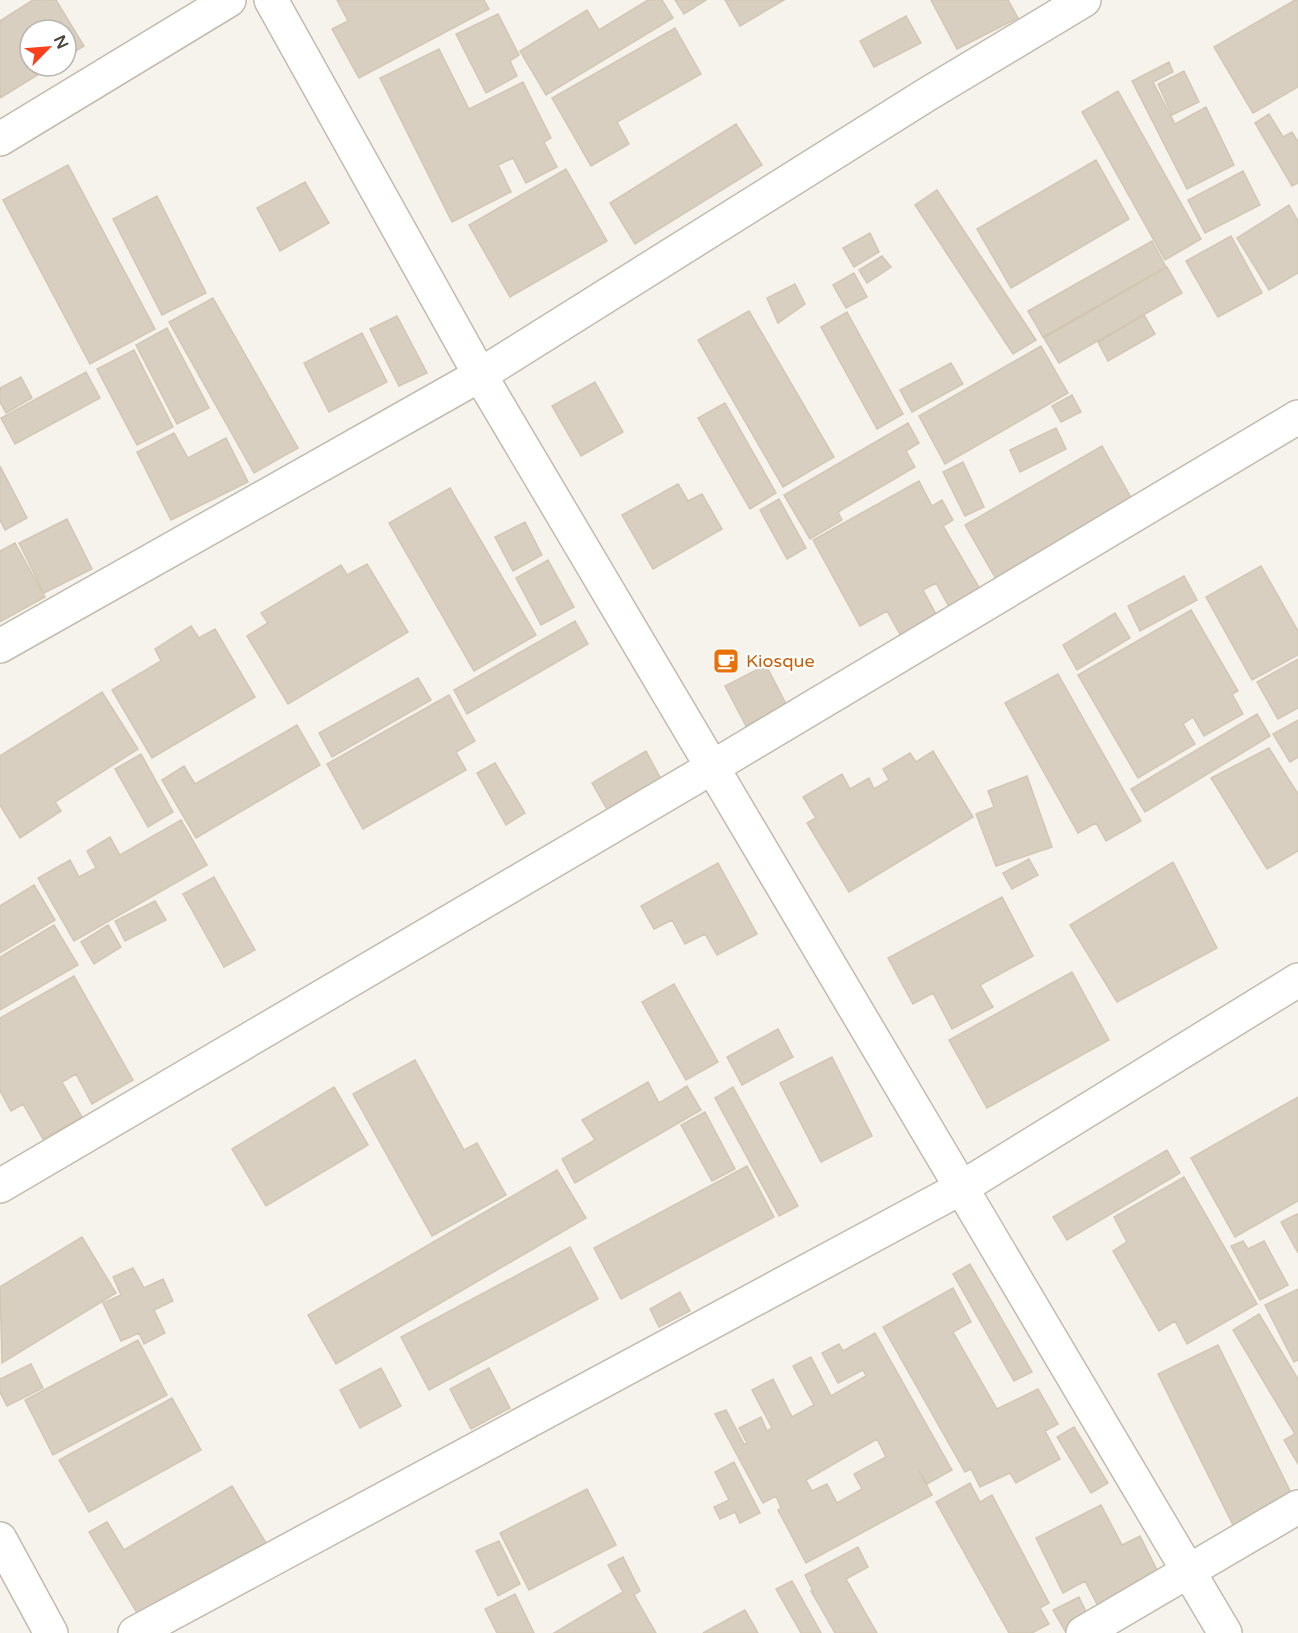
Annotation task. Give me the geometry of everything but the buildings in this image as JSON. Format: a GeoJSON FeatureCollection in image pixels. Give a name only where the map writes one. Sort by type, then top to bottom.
{"type":"FeatureCollection","features":[{"type":"Feature","properties":{"kind":"street"},"geometry":{"type":"LineString","coordinates":[[0,139],[229,0]]}},
{"type":"Feature","properties":{"kind":"street"},"geometry":{"type":"LineString","coordinates":[[271,0],[480,375],[1225,1633]]}},
{"type":"Feature","properties":{"kind":"street"},"geometry":{"type":"LineString","coordinates":[[0,646],[480,375],[916,102],[1084,0]]}},
{"type":"Feature","properties":{"kind":"street"},"geometry":{"type":"LineString","coordinates":[[0,1186],[711,768],[1298,417]]}},
{"type":"Feature","properties":{"kind":"street"},"geometry":{"type":"LineString","coordinates":[[135,1633],[961,1188],[1298,980]]}},
{"type":"Feature","properties":{"kind":"street"},"geometry":{"type":"LineString","coordinates":[[1083,1633],[1298,1507]]}},
{"type":"Feature","properties":{"kind":"street"},"geometry":{"type":"LineString","coordinates":[[0,1539],[51,1633]]}},
{"type":"Feature","properties":{"kind":"place","name":"Kiosque"},"geometry":{"type":"Point","coordinates":[726,661]}}]}
